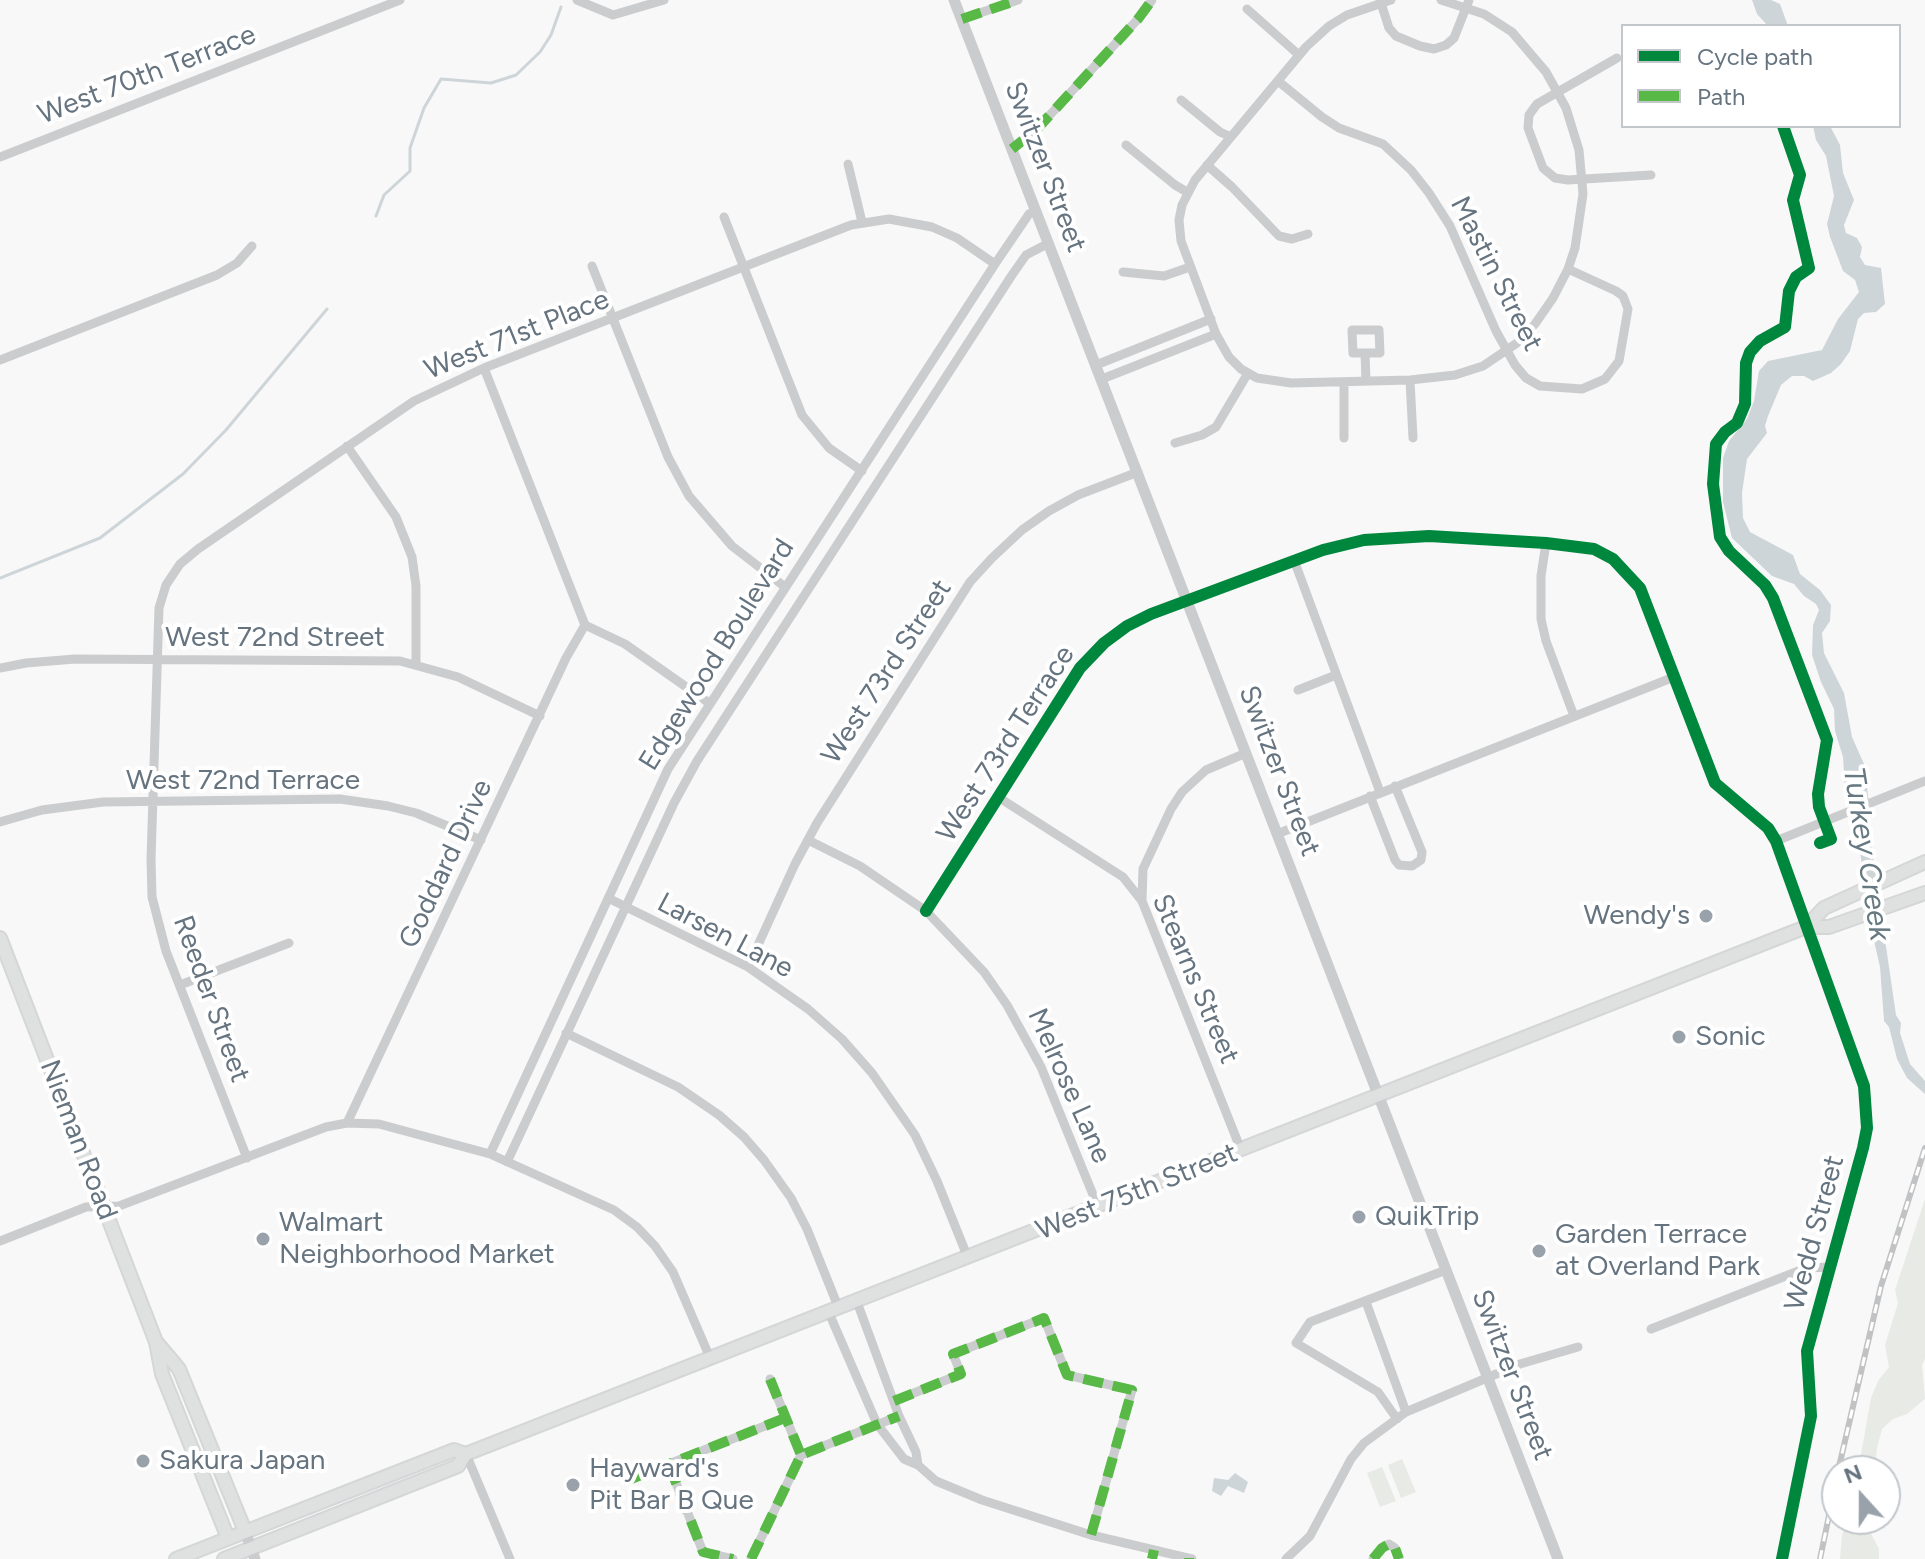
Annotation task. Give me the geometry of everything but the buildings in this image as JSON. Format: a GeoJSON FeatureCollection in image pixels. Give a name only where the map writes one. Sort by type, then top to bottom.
{"type":"FeatureCollection","features":[{"type":"Feature","properties":{"kind":"main road","name":"West 75th Street"},"geometry":{"type":"LineString","coordinates":[[1806,927],[1824,908],[1925,862]]}},
{"type":"Feature","properties":{"kind":"main road","name":"West 75th Street"},"geometry":{"type":"LineString","coordinates":[[232,1558],[253,1554],[458,1466],[466,1454],[1806,927],[1829,927],[1925,893]]}},
{"type":"Feature","properties":{"kind":"main road","name":"Nieman Road"},"geometry":{"type":"LineString","coordinates":[[0,938],[156,1342],[162,1374],[228,1538]]}},
{"type":"Feature","properties":{"kind":"main road","name":"Nieman Road"},"geometry":{"type":"LineString","coordinates":[[156,1342],[179,1369],[245,1531]]}},
{"type":"Feature","properties":{"kind":"main road","name":"West 75th Street"},"geometry":{"type":"LineString","coordinates":[[176,1559],[454,1450],[466,1454]]}},
{"type":"Feature","properties":{"kind":"street","name":"West 70th Terrace"},"geometry":{"type":"LineString","coordinates":[[0,157],[400,0]]}},
{"type":"Feature","properties":{"kind":"street"},"geometry":{"type":"LineString","coordinates":[[577,0],[613,15],[664,0]]}},
{"type":"Feature","properties":{"kind":"street","name":"Switzer Street"},"geometry":{"type":"LineString","coordinates":[[954,0],[1558,1559]]}},
{"type":"Feature","properties":{"kind":"street"},"geometry":{"type":"LineString","coordinates":[[962,19],[1018,0]]}},
{"type":"Feature","properties":{"kind":"street"},"geometry":{"type":"LineString","coordinates":[[1012,149],[1037,129],[1152,0]]}},
{"type":"Feature","properties":{"kind":"street"},"geometry":{"type":"LineString","coordinates":[[1441,0],[1467,3],[1502,24],[1522,41],[1546,72],[1571,123],[1579,150],[1582,179],[1579,228],[1568,269],[1553,298],[1535,324],[1507,351],[1483,366],[1455,375],[1410,380],[1273,382],[1248,373],[1229,357],[1216,334],[1190,267],[1179,231],[1187,192],[1299,55],[1322,32],[1347,15],[1383,1],[1389,28],[1396,36],[1434,49],[1454,38],[1467,3]]}},
{"type":"Feature","properties":{"kind":"street"},"geometry":{"type":"LineString","coordinates":[[1247,9],[1299,55]]}},
{"type":"Feature","properties":{"kind":"street"},"geometry":{"type":"LineString","coordinates":[[1617,58],[1537,104],[1529,115],[1528,128],[1543,168],[1555,178],[1651,175]]}},
{"type":"Feature","properties":{"kind":"street","name":"Mastin Street"},"geometry":{"type":"LineString","coordinates":[[1278,81],[1339,128],[1383,144],[1411,170],[1450,226],[1507,351],[1526,378],[1548,387],[1582,389],[1605,379],[1619,361],[1627,318],[1626,302],[1616,291],[1568,269]]}},
{"type":"Feature","properties":{"kind":"street"},"geometry":{"type":"LineString","coordinates":[[1181,100],[1220,132],[1231,137]]}},
{"type":"Feature","properties":{"kind":"street"},"geometry":{"type":"LineString","coordinates":[[1126,145],[1187,192]]}},
{"type":"Feature","properties":{"kind":"street"},"geometry":{"type":"LineString","coordinates":[[848,164],[862,222]]}},
{"type":"Feature","properties":{"kind":"street"},"geometry":{"type":"LineString","coordinates":[[1207,165],[1279,236],[1292,239],[1308,234]]}},
{"type":"Feature","properties":{"kind":"street","name":"Edgewood Boulevard"},"geometry":{"type":"LineString","coordinates":[[490,1154],[668,769],[995,264],[1029,214],[1036,211]]}},
{"type":"Feature","properties":{"kind":"street"},"geometry":{"type":"LineString","coordinates":[[724,217],[802,415],[829,448],[862,471]]}},
{"type":"Feature","properties":{"kind":"street","name":"West 71st Place"},"geometry":{"type":"LineString","coordinates":[[157,659],[162,596],[180,564],[414,401],[484,368],[862,222],[906,221],[932,227],[957,238],[995,264]]}},
{"type":"Feature","properties":{"kind":"street","name":"Edgewood Boulevard"},"geometry":{"type":"LineString","coordinates":[[507,1162],[674,803],[712,735],[1012,275],[1026,255],[1049,243]]}},
{"type":"Feature","properties":{"kind":"street"},"geometry":{"type":"LineString","coordinates":[[0,360],[217,275],[237,263],[252,246]]}},
{"type":"Feature","properties":{"kind":"street"},"geometry":{"type":"LineString","coordinates":[[592,266],[668,457],[689,496],[732,546],[785,587]]}},
{"type":"Feature","properties":{"kind":"street"},"geometry":{"type":"LineString","coordinates":[[1123,272],[1164,276],[1190,267]]}},
{"type":"Feature","properties":{"kind":"street"},"geometry":{"type":"LineString","coordinates":[[1096,365],[1211,319]]}},
{"type":"Feature","properties":{"kind":"street"},"geometry":{"type":"LineString","coordinates":[[1102,379],[1216,334]]}},
{"type":"Feature","properties":{"kind":"street"},"geometry":{"type":"LineString","coordinates":[[1365,353],[1366,381]]}},
{"type":"Feature","properties":{"kind":"street"},"geometry":{"type":"LineString","coordinates":[[484,368],[585,625],[625,644],[709,703]]}},
{"type":"Feature","properties":{"kind":"street"},"geometry":{"type":"LineString","coordinates":[[1175,443],[1216,427],[1248,373]]}},
{"type":"Feature","properties":{"kind":"street"},"geometry":{"type":"LineString","coordinates":[[1410,380],[1413,438]]}},
{"type":"Feature","properties":{"kind":"street"},"geometry":{"type":"LineString","coordinates":[[1344,382],[1344,438]]}},
{"type":"Feature","properties":{"kind":"street"},"geometry":{"type":"LineString","coordinates":[[347,446],[396,517],[408,546],[416,586],[416,664]]}},
{"type":"Feature","properties":{"kind":"street","name":"West 73rd Street"},"geometry":{"type":"LineString","coordinates":[[748,967],[808,840],[950,611],[992,558],[1022,530],[1078,495],[1138,472]]}},
{"type":"Feature","properties":{"kind":"street","name":"West 73rd Terrace"},"geometry":{"type":"LineString","coordinates":[[926,911],[1060,697],[1092,655],[1127,626],[1187,600],[1323,550],[1364,540],[1409,536],[1546,543],[1594,549],[1622,565],[1640,588],[1715,783],[1768,828],[1776,841]]}},
{"type":"Feature","properties":{"kind":"street"},"geometry":{"type":"LineString","coordinates":[[1546,543],[1541,576],[1541,619],[1574,716]]}},
{"type":"Feature","properties":{"kind":"street"},"geometry":{"type":"LineString","coordinates":[[1294,560],[1336,675],[1395,860],[1399,865],[1412,866],[1421,860],[1422,852],[1395,786]]}},
{"type":"Feature","properties":{"kind":"street","name":"Goddard Drive"},"geometry":{"type":"LineString","coordinates":[[347,1123],[566,658],[585,625]]}},
{"type":"Feature","properties":{"kind":"street","name":"Reeder Street"},"geometry":{"type":"LineString","coordinates":[[157,659],[152,897],[159,929],[247,1158]]}},
{"type":"Feature","properties":{"kind":"street","name":"West 72nd Street"},"geometry":{"type":"LineString","coordinates":[[0,668],[52,660],[342,659],[416,664],[458,677],[540,716]]}},
{"type":"Feature","properties":{"kind":"street"},"geometry":{"type":"LineString","coordinates":[[1298,690],[1336,675]]}},
{"type":"Feature","properties":{"kind":"street"},"geometry":{"type":"LineString","coordinates":[[1277,834],[1674,677]]}},
{"type":"Feature","properties":{"kind":"street"},"geometry":{"type":"LineString","coordinates":[[1142,901],[1143,869],[1182,792],[1206,770],[1246,753]]}},
{"type":"Feature","properties":{"kind":"street"},"geometry":{"type":"LineString","coordinates":[[1776,841],[1925,781]]}},
{"type":"Feature","properties":{"kind":"street","name":"Stearns Street"},"geometry":{"type":"LineString","coordinates":[[998,797],[1123,877],[1142,901],[1241,1150]]}},
{"type":"Feature","properties":{"kind":"street","name":"West 72nd Terrace"},"geometry":{"type":"LineString","coordinates":[[0,822],[42,810],[82,804],[320,799],[364,802],[416,813],[481,840]]}},
{"type":"Feature","properties":{"kind":"street","name":"Melrose Lane"},"geometry":{"type":"LineString","coordinates":[[808,840],[860,866],[926,911],[984,972],[1020,1026],[1041,1067],[1098,1207]]}},
{"type":"Feature","properties":{"kind":"street","name":"Wedd Street"},"geometry":{"type":"LineString","coordinates":[[1776,841],[1859,1067],[1867,1107],[1863,1148],[1807,1351],[1811,1416],[1782,1559]]}},
{"type":"Feature","properties":{"kind":"street","name":"Larsen Lane"},"geometry":{"type":"LineString","coordinates":[[608,898],[748,967],[808,1009],[842,1039],[898,1108],[927,1158],[968,1258]]}},
{"type":"Feature","properties":{"kind":"street"},"geometry":{"type":"LineString","coordinates":[[180,985],[289,943]]}},
{"type":"Feature","properties":{"kind":"street"},"geometry":{"type":"LineString","coordinates":[[566,1033],[678,1087],[719,1115],[764,1160],[791,1198],[807,1229],[877,1424],[904,1459],[918,1465],[936,1481],[982,1500],[1153,1554],[1190,1559]]}},
{"type":"Feature","properties":{"kind":"street"},"geometry":{"type":"LineString","coordinates":[[0,1241],[86,1207],[119,1206],[326,1127],[347,1123],[379,1124],[490,1154],[614,1210],[637,1227],[673,1272],[711,1360]]}},
{"type":"Feature","properties":{"kind":"street"},"geometry":{"type":"LineString","coordinates":[[1651,1329],[1806,1268],[1830,1267]]}},
{"type":"Feature","properties":{"kind":"street"},"geometry":{"type":"LineString","coordinates":[[1397,1419],[1378,1392],[1296,1343],[1310,1322],[1446,1270]]}},
{"type":"Feature","properties":{"kind":"street"},"geometry":{"type":"LineString","coordinates":[[857,1302],[899,1416],[916,1452],[918,1465]]}},
{"type":"Feature","properties":{"kind":"street"},"geometry":{"type":"LineString","coordinates":[[1366,1302],[1406,1412]]}},
{"type":"Feature","properties":{"kind":"street"},"geometry":{"type":"LineString","coordinates":[[894,1401],[961,1374],[953,1354],[1044,1318],[1067,1375],[1132,1390],[1091,1535]]}},
{"type":"Feature","properties":{"kind":"street"},"geometry":{"type":"LineString","coordinates":[[1286,1559],[1310,1536],[1351,1459],[1364,1443],[1406,1412],[1520,1364],[1578,1347]]}},
{"type":"Feature","properties":{"kind":"street"},"geometry":{"type":"LineString","coordinates":[[770,1379],[801,1455]]}},
{"type":"Feature","properties":{"kind":"street"},"geometry":{"type":"LineString","coordinates":[[751,1559],[801,1455],[899,1416]]}},
{"type":"Feature","properties":{"kind":"street"},"geometry":{"type":"LineString","coordinates":[[626,1481],[785,1418]]}},
{"type":"Feature","properties":{"kind":"street"},"geometry":{"type":"LineString","coordinates":[[466,1454],[510,1559]]}},
{"type":"Feature","properties":{"kind":"street"},"geometry":{"type":"LineString","coordinates":[[669,1465],[703,1552],[733,1559]]}},
{"type":"Feature","properties":{"kind":"street","name":"Nieman Road"},"geometry":{"type":"LineString","coordinates":[[245,1531],[253,1554]]}},
{"type":"Feature","properties":{"kind":"street","name":"Nieman Road"},"geometry":{"type":"LineString","coordinates":[[228,1538],[232,1558]]}},
{"type":"Feature","properties":{"kind":"street"},"geometry":{"type":"LineString","coordinates":[[1373,1559],[1389,1544],[1395,1548],[1399,1559]]}},
{"type":"Feature","properties":{"kind":"shaded area"},"geometry":{"type":"Polygon","coordinates":[[[1925,1199],[1925,1359],[1922,1365],[1925,1399],[1882,1429],[1876,1455],[1861,1455],[1871,1398],[1878,1381],[1889,1367],[1885,1345],[1898,1303],[1895,1290],[1925,1199]]]}},
{"type":"Feature","properties":{"kind":"shaded area"},"geometry":{"type":"Polygon","coordinates":[[[1402,1459],[1416,1492],[1401,1498],[1388,1465],[1402,1459]]]}},
{"type":"Feature","properties":{"kind":"shaded area"},"geometry":{"type":"Polygon","coordinates":[[[1382,1467],[1396,1501],[1380,1507],[1367,1473],[1382,1467]]]}},
{"type":"Feature","properties":{"kind":"shaded area"},"geometry":{"type":"Polygon","coordinates":[[[1842,1535],[1872,1535],[1879,1549],[1879,1559],[1840,1559],[1842,1535]]]}},
{"type":"Feature","properties":{"kind":"water"},"geometry":{"type":"Polygon","coordinates":[[[1752,0],[1771,0],[1780,4],[1787,24],[1766,24],[1757,14],[1752,0]]]}},
{"type":"Feature","properties":{"kind":"water","name":"Turkey Creek"},"geometry":{"type":"Polygon","coordinates":[[[1813,128],[1831,128],[1840,145],[1843,173],[1854,200],[1844,225],[1846,233],[1857,238],[1862,247],[1860,257],[1865,265],[1881,268],[1885,304],[1876,312],[1864,313],[1858,319],[1850,351],[1831,373],[1813,381],[1804,376],[1792,376],[1781,385],[1765,426],[1767,433],[1747,459],[1742,493],[1743,518],[1750,532],[1793,555],[1800,574],[1820,590],[1831,605],[1830,621],[1822,633],[1824,653],[1844,693],[1852,737],[1864,764],[1870,811],[1867,825],[1885,917],[1883,926],[1896,1015],[1901,1023],[1900,1033],[1910,1064],[1925,1081],[1925,1094],[1907,1078],[1884,1021],[1880,967],[1870,923],[1859,844],[1846,803],[1843,757],[1835,731],[1834,709],[1812,655],[1813,625],[1819,610],[1794,584],[1772,576],[1732,538],[1723,502],[1723,458],[1729,441],[1747,419],[1754,401],[1759,371],[1768,361],[1822,350],[1838,319],[1859,292],[1855,280],[1843,271],[1830,237],[1827,224],[1834,196],[1826,156],[1816,140],[1813,128]]]}},
{"type":"Feature","properties":{"kind":"water"},"geometry":{"type":"Polygon","coordinates":[[[1235,1473],[1248,1482],[1244,1493],[1228,1486],[1221,1496],[1212,1491],[1214,1478],[1228,1480],[1235,1473]]]}},
{"type":"Feature","properties":{"kind":"waterway"},"geometry":{"type":"LineString","coordinates":[[376,216],[384,195],[410,171],[410,148],[424,108],[441,79],[491,83],[516,75],[540,52],[551,35],[561,7]]}},
{"type":"Feature","properties":{"kind":"waterway"},"geometry":{"type":"LineString","coordinates":[[0,578],[100,538],[183,474],[226,430],[327,309]]}},
{"type":"Feature","properties":{"kind":"railway"},"geometry":{"type":"LineString","coordinates":[[1842,1455],[1881,1286],[1925,1148]]}},
{"type":"Feature","properties":{"kind":"railway"},"geometry":{"type":"LineString","coordinates":[[1820,1559],[1825,1535]]}},
{"type":"Feature","properties":{"kind":"marked path"},"geometry":{"type":"LineString","coordinates":[[962,19],[1018,0]]}},
{"type":"Feature","properties":{"kind":"marked path"},"geometry":{"type":"LineString","coordinates":[[1012,149],[1037,129],[1152,0]]}},
{"type":"Feature","properties":{"kind":"marked path"},"geometry":{"type":"LineString","coordinates":[[894,1401],[961,1374],[953,1354],[1044,1318],[1067,1375],[1132,1390],[1091,1535]]}},
{"type":"Feature","properties":{"kind":"marked path"},"geometry":{"type":"LineString","coordinates":[[770,1379],[801,1455]]}},
{"type":"Feature","properties":{"kind":"marked path"},"geometry":{"type":"LineString","coordinates":[[751,1559],[801,1455],[899,1416]]}},
{"type":"Feature","properties":{"kind":"marked path"},"geometry":{"type":"LineString","coordinates":[[626,1481],[785,1418]]}},
{"type":"Feature","properties":{"kind":"marked path"},"geometry":{"type":"LineString","coordinates":[[669,1465],[703,1552],[733,1559]]}},
{"type":"Feature","properties":{"kind":"marked path"},"geometry":{"type":"LineString","coordinates":[[1373,1559],[1389,1544],[1395,1548],[1399,1559]]}},
{"type":"Feature","properties":{"kind":"marked path"},"geometry":{"type":"LineString","coordinates":[[1152,1559],[1154,1550]]}},
{"type":"Feature","properties":{"kind":"cycle path"},"geometry":{"type":"LineString","coordinates":[[1784,128],[1800,175],[1793,200],[1809,268],[1796,277],[1789,291],[1785,327],[1760,341],[1750,352],[1746,363],[1745,404],[1737,423],[1716,444],[1713,484],[1720,537],[1729,551],[1765,585],[1773,598],[1827,740],[1818,794],[1819,807],[1831,839],[1820,843]]}},
{"type":"Feature","properties":{"kind":"cycle path"},"geometry":{"type":"LineString","coordinates":[[926,911],[1080,668],[1104,643],[1127,626],[1151,614],[1323,550],[1364,540],[1429,536],[1546,543],[1594,549],[1613,559],[1640,588],[1715,783],[1768,828],[1776,841],[1864,1086],[1867,1128],[1863,1148],[1807,1351],[1811,1416],[1782,1559]]}},
{"type":"Feature","properties":{"kind":"place","name":"Wendy's"},"geometry":{"type":"Point","coordinates":[1706,916]}},
{"type":"Feature","properties":{"kind":"place","name":"Sonic"},"geometry":{"type":"Point","coordinates":[1679,1037]}},
{"type":"Feature","properties":{"kind":"place","name":"QuikTrip"},"geometry":{"type":"Point","coordinates":[1359,1217]}},
{"type":"Feature","properties":{"kind":"place","name":"Walmart Neighborhood Market"},"geometry":{"type":"Point","coordinates":[263,1239]}},
{"type":"Feature","properties":{"kind":"place","name":"Garden Terrace at Overland Park"},"geometry":{"type":"Point","coordinates":[1539,1251]}},
{"type":"Feature","properties":{"kind":"place","name":"Sakura Japan"},"geometry":{"type":"Point","coordinates":[143,1461]}},
{"type":"Feature","properties":{"kind":"place","name":"Hayward's Pit Bar B Que"},"geometry":{"type":"Point","coordinates":[573,1485]}}]}
